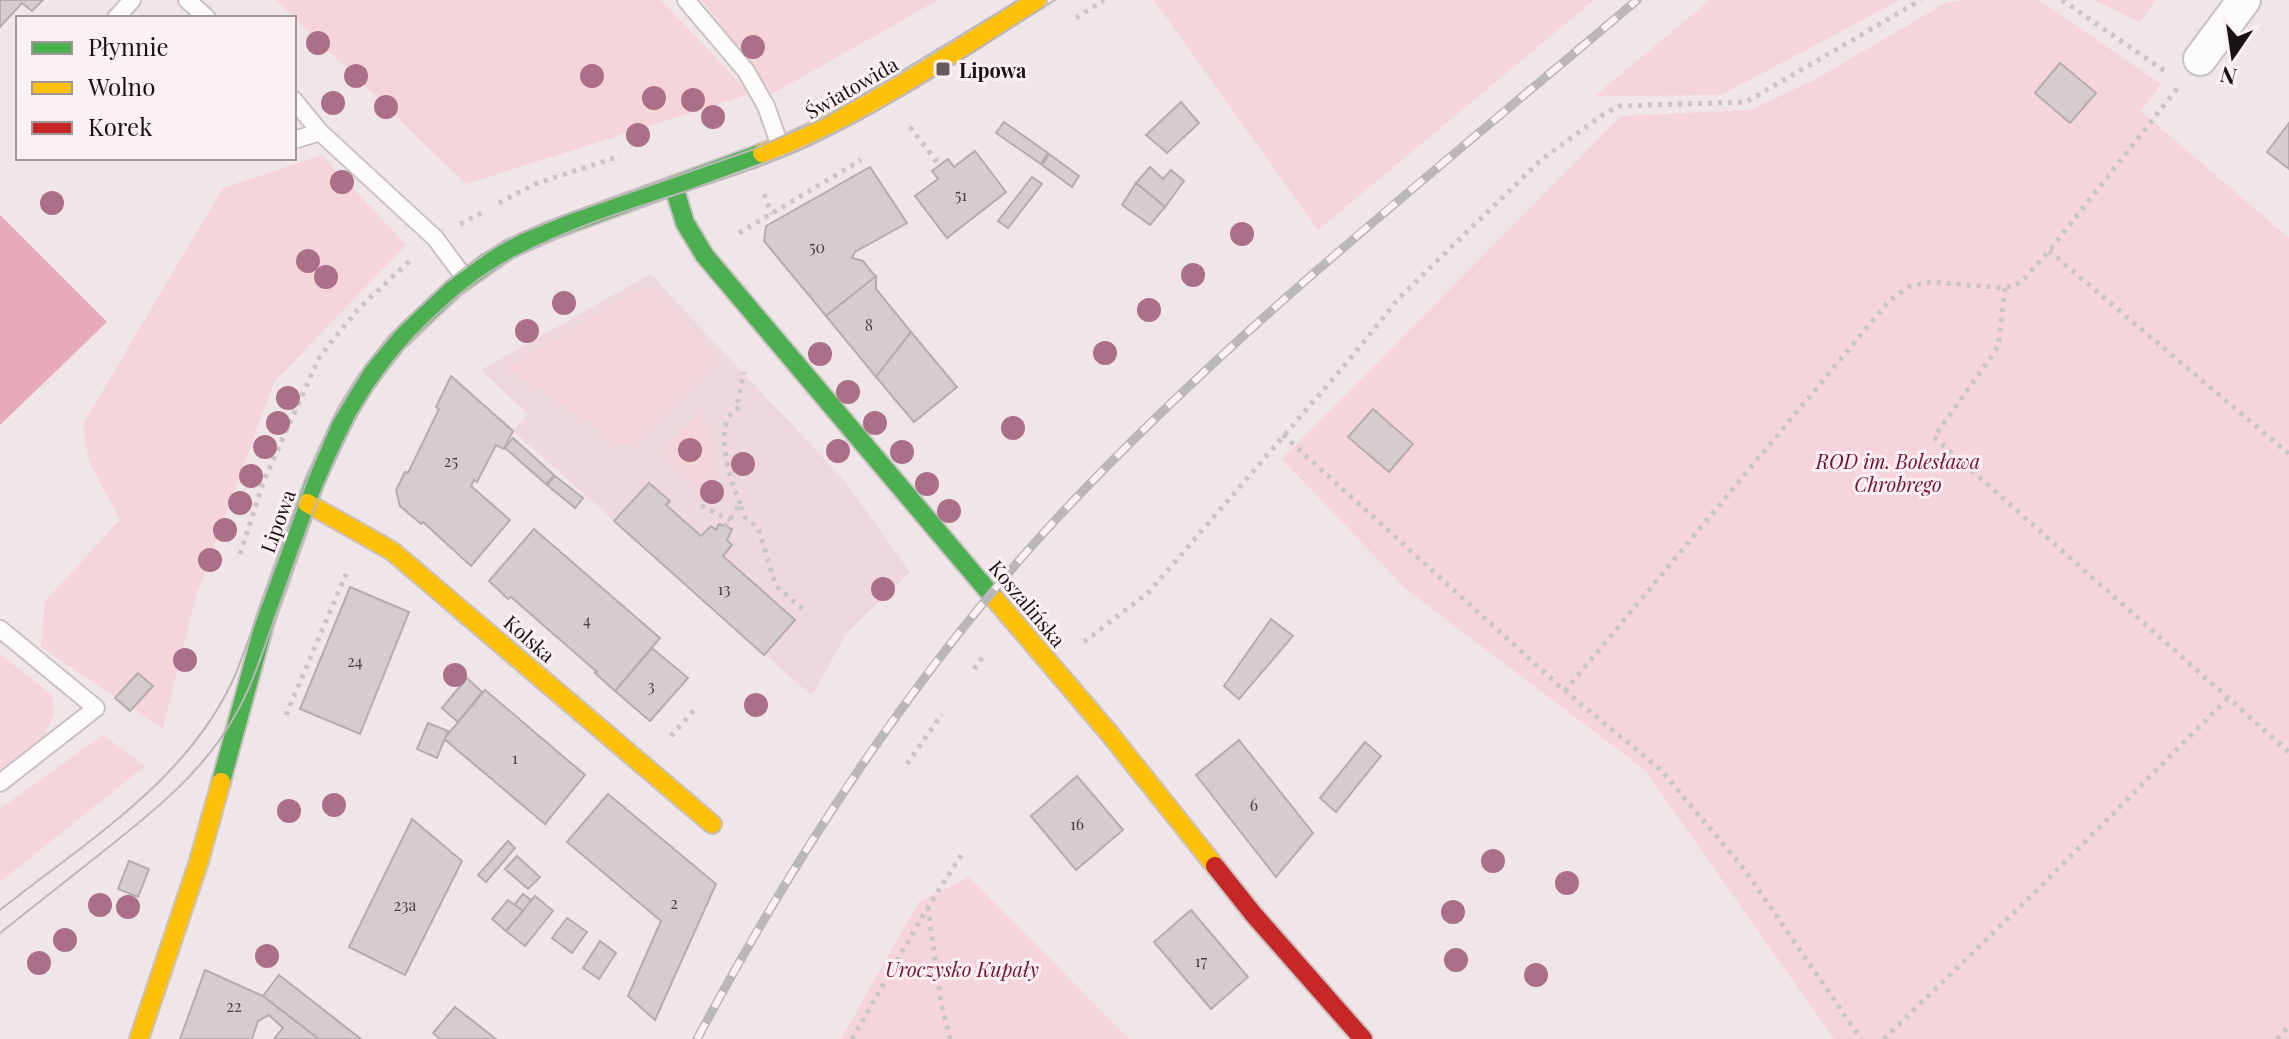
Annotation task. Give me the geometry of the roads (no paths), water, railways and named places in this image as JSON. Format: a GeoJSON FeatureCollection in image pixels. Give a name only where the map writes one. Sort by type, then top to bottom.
{"type":"FeatureCollection","features":[{"type":"Feature","properties":{"kind":"street","name":"Światowida"},"geometry":{"type":"LineString","coordinates":[[674,187],[809,136],[866,105],[1037,0]]}},
{"type":"Feature","properties":{"kind":"street"},"geometry":{"type":"LineString","coordinates":[[2191,71],[2244,0]]}},
{"type":"Feature","properties":{"kind":"street","name":"Lipowa"},"geometry":{"type":"LineString","coordinates":[[139,1039],[199,861],[259,641],[307,503],[340,426],[365,383],[407,332],[465,278],[520,244],[674,187]]}},
{"type":"Feature","properties":{"kind":"street","name":"Koszalińska"},"geometry":{"type":"LineString","coordinates":[[674,187],[685,223],[705,256],[1109,733],[1254,915],[1363,1039]]}},
{"type":"Feature","properties":{"kind":"street","name":"Kolska"},"geometry":{"type":"LineString","coordinates":[[307,503],[392,551],[712,824]]}},
{"type":"Feature","properties":{"kind":"lane"},"geometry":{"type":"LineString","coordinates":[[118,16],[132,0]]}},
{"type":"Feature","properties":{"kind":"lane"},"geometry":{"type":"LineString","coordinates":[[187,0],[205,16]]}},
{"type":"Feature","properties":{"kind":"lane"},"geometry":{"type":"LineString","coordinates":[[686,0],[746,71],[766,106],[781,148]]}},
{"type":"Feature","properties":{"kind":"lane"},"geometry":{"type":"LineString","coordinates":[[296,102],[320,132],[435,238],[465,278]]}},
{"type":"Feature","properties":{"kind":"lane"},"geometry":{"type":"LineString","coordinates":[[296,139],[320,132]]}},
{"type":"Feature","properties":{"kind":"lane"},"geometry":{"type":"LineString","coordinates":[[0,629],[96,708],[0,783]]}},
{"type":"Feature","properties":{"kind":"tram line"},"geometry":{"type":"LineString","coordinates":[[0,910],[135,804],[193,744],[218,709],[237,671],[332,421],[366,365],[400,325],[444,284],[481,255],[519,234],[754,149],[824,118],[1019,0]]}},
{"type":"Feature","properties":{"kind":"tram line"},"geometry":{"type":"LineString","coordinates":[[0,933],[159,806],[220,739],[251,682],[318,499],[353,424],[398,355],[447,305],[491,271],[551,240],[625,211],[776,160],[844,129],[906,94],[1055,0]]}},
{"type":"Feature","properties":{"kind":"railway"},"geometry":{"type":"LineString","coordinates":[[697,1039],[776,900],[862,765],[956,636],[1060,515],[1127,446],[1268,313],[1637,0]]}},
{"type":"Feature","properties":{"kind":"place","name":"Lipowa"},"geometry":{"type":"Point","coordinates":[943,69]}},
{"type":"Feature","properties":{"kind":"park label","name":"ROD im. Bolesława Chrobrego"},"geometry":{"type":"Point","coordinates":[1898,472]}},
{"type":"Feature","properties":{"kind":"park label","name":"Uroczysko Kupały"},"geometry":{"type":"Point","coordinates":[962,968]}}]}
